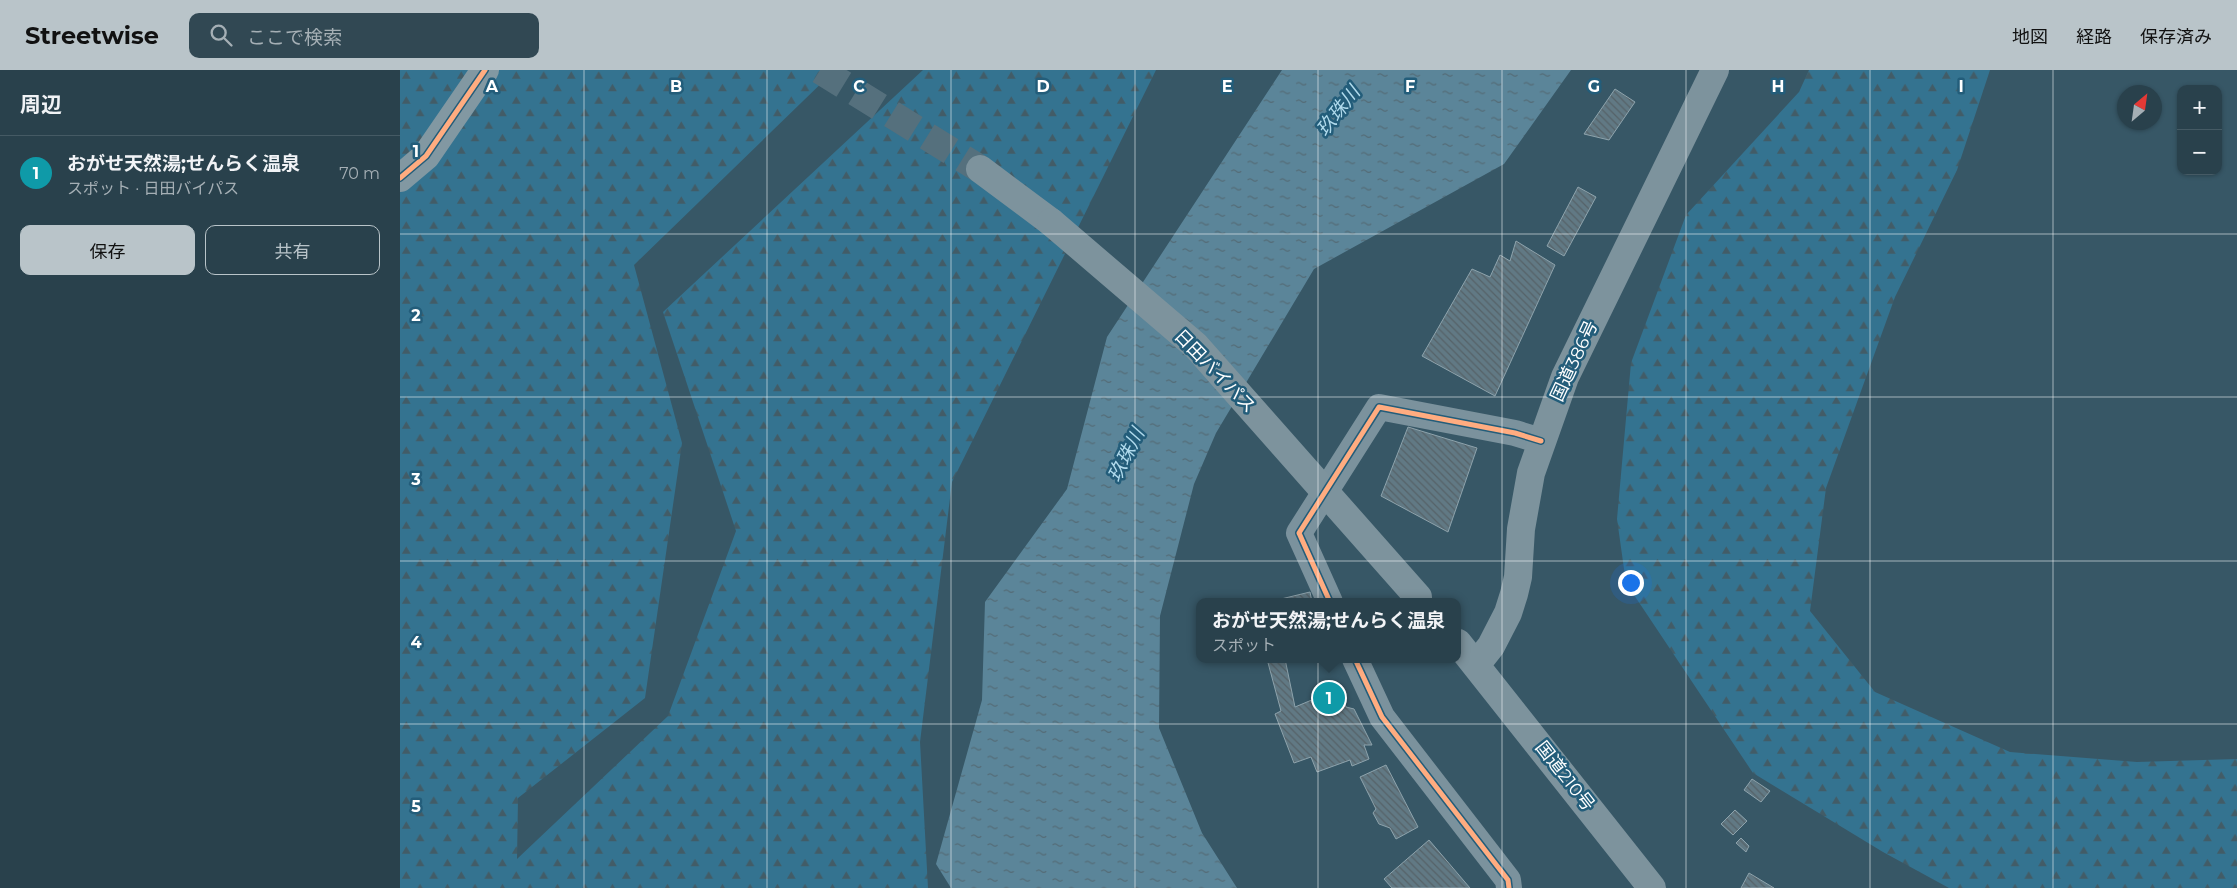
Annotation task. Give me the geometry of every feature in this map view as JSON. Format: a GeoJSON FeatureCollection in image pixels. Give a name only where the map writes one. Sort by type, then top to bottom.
{"type":"FeatureCollection","features":[{"type":"Feature","properties":{"kind":"highway","name":"国道386号"},"geometry":{"type":"LineString","coordinates":[[1476,665],[1491,646],[1508,613],[1514,594],[1518,577],[1522,521],[1531,473],[1565,377],[1715,70]]}},
{"type":"Feature","properties":{"kind":"highway","name":"日田バイパス"},"geometry":{"type":"LineString","coordinates":[[980,169],[1051,222],[1196,346],[1419,598]]}},
{"type":"Feature","properties":{"kind":"highway"},"geometry":{"type":"LineString","coordinates":[[1461,647],[1476,665]]}},
{"type":"Feature","properties":{"kind":"highway","name":"国道210号"},"geometry":{"type":"LineString","coordinates":[[1476,665],[1652,888]]}},
{"type":"Feature","properties":{"kind":"street"},"geometry":{"type":"LineString","coordinates":[[400,178],[426,156],[485,70]]}},
{"type":"Feature","properties":{"kind":"street"},"geometry":{"type":"LineString","coordinates":[[1328,598],[1299,533],[1379,407],[1515,433],[1541,441]]}},
{"type":"Feature","properties":{"kind":"street"},"geometry":{"type":"LineString","coordinates":[[1357,663],[1382,717],[1508,880],[1509,888]]}},
{"type":"Feature","properties":{"kind":"green space"},"geometry":{"type":"Polygon","coordinates":[[[400,70],[835,70],[634,265],[682,443],[645,698],[518,798],[517,859],[668,716],[736,531],[663,312],[923,70],[1156,70],[952,482],[920,742],[928,888],[400,888],[400,70]]]}},
{"type":"Feature","properties":{"kind":"green space"},"geometry":{"type":"Polygon","coordinates":[[[1809,70],[1990,70],[1957,170],[1895,297],[1826,488],[1810,611],[1875,692],[2010,752],[2137,762],[2237,759],[2237,888],[1949,888],[1883,852],[1753,773],[1626,583],[1617,519],[1631,363],[1686,215],[1799,92],[1809,70]]]}},
{"type":"Feature","properties":{"kind":"water","name":"玖珠川"},"geometry":{"type":"Polygon","coordinates":[[[1282,70],[1571,70],[1504,164],[1314,269],[1216,433],[1194,484],[1160,616],[1159,728],[1202,833],[1237,888],[951,888],[936,864],[982,700],[985,602],[1067,489],[1107,337],[1282,70]]]}},
{"type":"Feature","properties":{"kind":"building"},"geometry":{"type":"Polygon","coordinates":[[[1615,89],[1635,102],[1609,140],[1584,134],[1615,89]]]}},
{"type":"Feature","properties":{"kind":"building"},"geometry":{"type":"Polygon","coordinates":[[[1578,187],[1596,197],[1564,256],[1547,246],[1578,187]]]}},
{"type":"Feature","properties":{"kind":"building"},"geometry":{"type":"Polygon","coordinates":[[[1516,241],[1555,265],[1495,396],[1422,356],[1472,269],[1490,277],[1500,255],[1510,261],[1516,241]]]}},
{"type":"Feature","properties":{"kind":"building"},"geometry":{"type":"Polygon","coordinates":[[[1408,427],[1477,448],[1448,532],[1381,496],[1408,427]]]}},
{"type":"Feature","properties":{"kind":"building"},"geometry":{"type":"Polygon","coordinates":[[[1310,592],[1311,598],[1285,598],[1310,592]]]}},
{"type":"Feature","properties":{"kind":"building"},"geometry":{"type":"Polygon","coordinates":[[[1268,663],[1286,663],[1295,707],[1338,689],[1346,707],[1354,709],[1372,745],[1364,745],[1369,759],[1352,766],[1350,760],[1317,772],[1311,757],[1294,763],[1275,714],[1281,711],[1268,663]]]}},
{"type":"Feature","properties":{"kind":"building"},"geometry":{"type":"Polygon","coordinates":[[[1386,765],[1418,827],[1396,839],[1390,828],[1379,824],[1373,813],[1376,809],[1360,777],[1386,765]]]}},
{"type":"Feature","properties":{"kind":"building"},"geometry":{"type":"Polygon","coordinates":[[[1752,779],[1770,791],[1761,802],[1744,790],[1752,779]]]}},
{"type":"Feature","properties":{"kind":"building"},"geometry":{"type":"Polygon","coordinates":[[[1735,810],[1747,821],[1733,835],[1721,824],[1735,810]]]}},
{"type":"Feature","properties":{"kind":"building"},"geometry":{"type":"Polygon","coordinates":[[[1741,838],[1749,846],[1746,852],[1736,843],[1741,838]]]}},
{"type":"Feature","properties":{"kind":"building"},"geometry":{"type":"Polygon","coordinates":[[[1429,840],[1470,888],[1392,888],[1384,879],[1429,840]]]}},
{"type":"Feature","properties":{"kind":"building"},"geometry":{"type":"Polygon","coordinates":[[[1749,873],[1774,888],[1741,888],[1749,873]]]}},
{"type":"Feature","properties":{"kind":"tunnel"},"geometry":{"type":"LineString","coordinates":[[820,70],[980,169]]}},
{"type":"Feature","properties":{"kind":"cycle path"},"geometry":{"type":"LineString","coordinates":[[400,178],[426,156],[485,70]]}},
{"type":"Feature","properties":{"kind":"cycle path"},"geometry":{"type":"LineString","coordinates":[[1328,598],[1299,533],[1379,407],[1515,433],[1541,441]]}},
{"type":"Feature","properties":{"kind":"cycle path"},"geometry":{"type":"LineString","coordinates":[[1357,663],[1382,717],[1508,880],[1509,888]]}},
{"type":"Feature","properties":{"kind":"place","name":"おがせ天然湯;せんらく温泉"},"geometry":{"type":"Point","coordinates":[1329,698]}}]}
